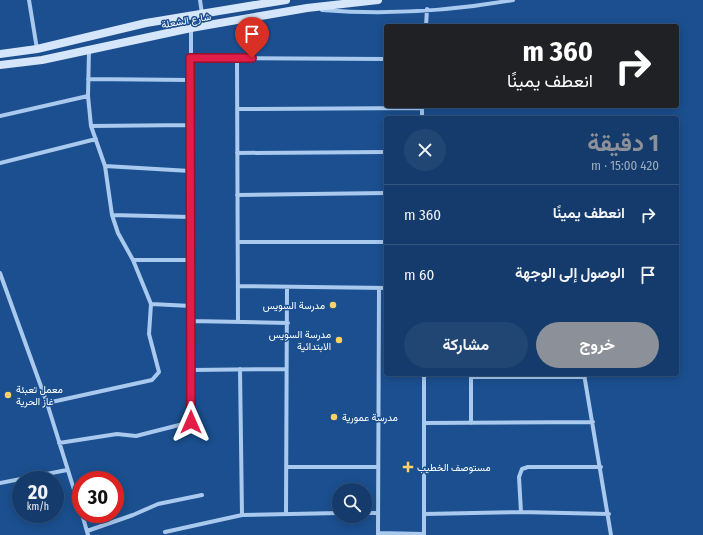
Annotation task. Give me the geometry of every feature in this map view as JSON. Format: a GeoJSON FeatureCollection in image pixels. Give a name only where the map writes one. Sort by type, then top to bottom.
{"type":"FeatureCollection","features":[{"type":"Feature","properties":{"kind":"main road","name":"شارع الشعلة"},"geometry":{"type":"LineString","coordinates":[[0,54],[37,49],[126,27],[286,0]]}},
{"type":"Feature","properties":{"kind":"main road","name":"شارع الشعلة"},"geometry":{"type":"LineString","coordinates":[[0,65],[42,60],[191,28],[307,8],[378,0]]}},
{"type":"Feature","properties":{"kind":"street"},"geometry":{"type":"LineString","coordinates":[[29,0],[37,49]]}},
{"type":"Feature","properties":{"kind":"street"},"geometry":{"type":"LineString","coordinates":[[200,0],[202,14]]}},
{"type":"Feature","properties":{"kind":"street"},"geometry":{"type":"LineString","coordinates":[[307,8],[358,12],[427,9],[488,4],[512,0]]}},
{"type":"Feature","properties":{"kind":"street"},"geometry":{"type":"LineString","coordinates":[[426,24],[427,9]]}},
{"type":"Feature","properties":{"kind":"street"},"geometry":{"type":"LineString","coordinates":[[59,443],[117,434],[136,436],[191,422],[191,28]]}},
{"type":"Feature","properties":{"kind":"street"},"geometry":{"type":"LineString","coordinates":[[46,403],[152,380],[158,376],[159,366],[149,334],[151,304],[133,260],[118,233],[112,215],[105,166],[91,126],[88,96],[89,50]]}},
{"type":"Feature","properties":{"kind":"street"},"geometry":{"type":"LineString","coordinates":[[190,58],[384,59]]}},
{"type":"Feature","properties":{"kind":"street"},"geometry":{"type":"LineString","coordinates":[[237,58],[238,322]]}},
{"type":"Feature","properties":{"kind":"street"},"geometry":{"type":"LineString","coordinates":[[88,79],[190,80]]}},
{"type":"Feature","properties":{"kind":"street"},"geometry":{"type":"LineString","coordinates":[[0,116],[88,96]]}},
{"type":"Feature","properties":{"kind":"street"},"geometry":{"type":"LineString","coordinates":[[237,109],[384,107]]}},
{"type":"Feature","properties":{"kind":"street"},"geometry":{"type":"LineString","coordinates":[[91,126],[190,125]]}},
{"type":"Feature","properties":{"kind":"street"},"geometry":{"type":"LineString","coordinates":[[0,163],[96,139]]}},
{"type":"Feature","properties":{"kind":"street"},"geometry":{"type":"LineString","coordinates":[[237,153],[384,152]]}},
{"type":"Feature","properties":{"kind":"street"},"geometry":{"type":"LineString","coordinates":[[105,166],[190,171]]}},
{"type":"Feature","properties":{"kind":"street"},"geometry":{"type":"LineString","coordinates":[[237,195],[384,193]]}},
{"type":"Feature","properties":{"kind":"street"},"geometry":{"type":"LineString","coordinates":[[112,215],[190,216]]}},
{"type":"Feature","properties":{"kind":"street"},"geometry":{"type":"LineString","coordinates":[[238,242],[384,242]]}},
{"type":"Feature","properties":{"kind":"street"},"geometry":{"type":"LineString","coordinates":[[133,260],[190,260]]}},
{"type":"Feature","properties":{"kind":"street"},"geometry":{"type":"LineString","coordinates":[[0,273],[46,403],[72,485]]}},
{"type":"Feature","properties":{"kind":"street"},"geometry":{"type":"LineString","coordinates":[[238,286],[384,288]]}},
{"type":"Feature","properties":{"kind":"street"},"geometry":{"type":"LineString","coordinates":[[286,513],[287,287]]}},
{"type":"Feature","properties":{"kind":"street"},"geometry":{"type":"LineString","coordinates":[[378,288],[378,534],[424,534],[424,376]]}},
{"type":"Feature","properties":{"kind":"street"},"geometry":{"type":"LineString","coordinates":[[151,304],[191,306]]}},
{"type":"Feature","properties":{"kind":"street"},"geometry":{"type":"LineString","coordinates":[[191,321],[288,323]]}},
{"type":"Feature","properties":{"kind":"street"},"geometry":{"type":"LineString","coordinates":[[240,369],[242,515]]}},
{"type":"Feature","properties":{"kind":"street"},"geometry":{"type":"LineString","coordinates":[[191,370],[286,369]]}},
{"type":"Feature","properties":{"kind":"street"},"geometry":{"type":"LineString","coordinates":[[471,376],[471,423]]}},
{"type":"Feature","properties":{"kind":"street"},"geometry":{"type":"LineString","coordinates":[[585,376],[609,514],[611,535]]}},
{"type":"Feature","properties":{"kind":"street"},"geometry":{"type":"LineString","coordinates":[[424,423],[594,422]]}},
{"type":"Feature","properties":{"kind":"street"},"geometry":{"type":"LineString","coordinates":[[287,467],[378,467]]}},
{"type":"Feature","properties":{"kind":"street"},"geometry":{"type":"LineString","coordinates":[[521,512],[519,477],[522,470],[528,467],[601,467]]}},
{"type":"Feature","properties":{"kind":"street"},"geometry":{"type":"LineString","coordinates":[[0,483],[67,470]]}},
{"type":"Feature","properties":{"kind":"street"},"geometry":{"type":"LineString","coordinates":[[84,523],[88,533],[158,504],[202,495]]}},
{"type":"Feature","properties":{"kind":"street"},"geometry":{"type":"LineString","coordinates":[[424,514],[521,512],[609,514]]}},
{"type":"Feature","properties":{"kind":"street"},"geometry":{"type":"LineString","coordinates":[[165,532],[242,515],[332,513]]}},
{"type":"Feature","properties":{"kind":"street"},"geometry":{"type":"LineString","coordinates":[[372,513],[378,513]]}},
{"type":"Feature","properties":{"kind":"place","name":"مدرسة السويس"},"geometry":{"type":"Point","coordinates":[333,305]}},
{"type":"Feature","properties":{"kind":"place","name":"مدرسة السويس الابتدائية"},"geometry":{"type":"Point","coordinates":[339,340]}},
{"type":"Feature","properties":{"kind":"place","name":"معمل تعبئة غاز الحرية"},"geometry":{"type":"Point","coordinates":[8,395]}},
{"type":"Feature","properties":{"kind":"place","name":"مدرسة عمورية"},"geometry":{"type":"Point","coordinates":[334,417]}},
{"type":"Feature","properties":{"kind":"place","name":"مستوصف الخطيب"},"geometry":{"type":"Point","coordinates":[408,467]}},
{"type":"Feature","properties":{"kind":"route"},"geometry":{"type":"LineString","coordinates":[[191,422],[190,58],[252,58]]}}]}
